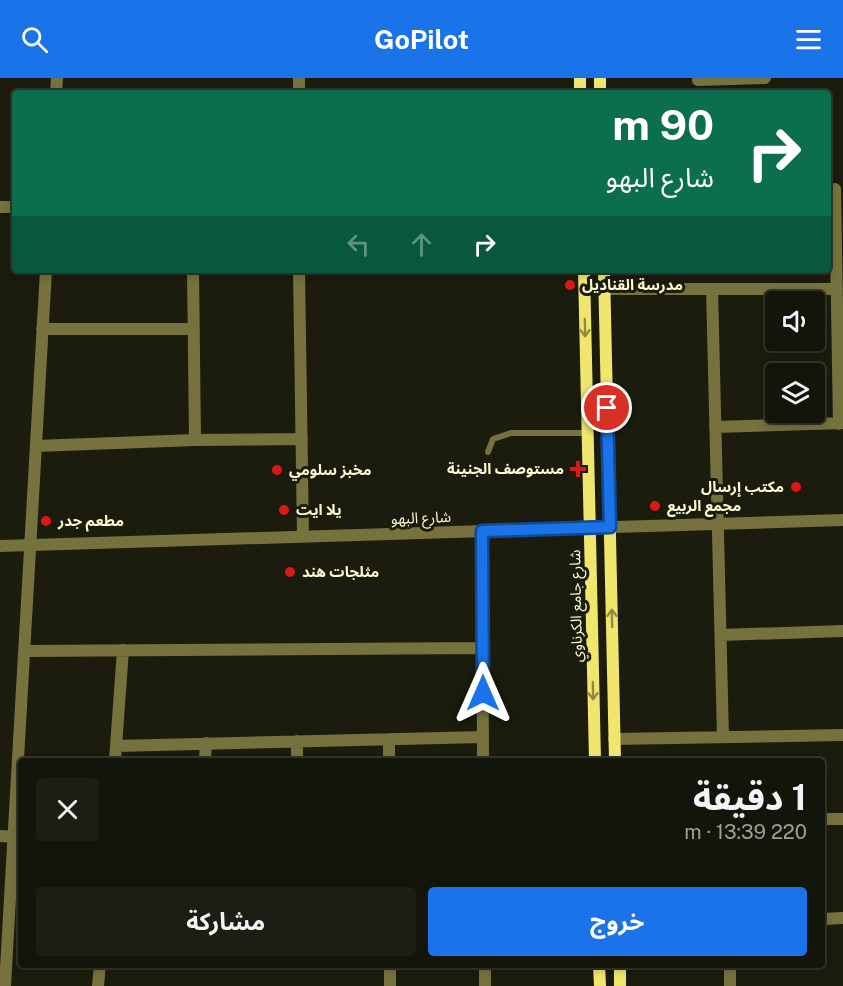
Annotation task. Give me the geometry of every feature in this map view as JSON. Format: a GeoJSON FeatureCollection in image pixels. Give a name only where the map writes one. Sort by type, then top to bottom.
{"type":"FeatureCollection","features":[{"type":"Feature","properties":{"kind":"main road","name":"شارع جامع الكرناوي"},"geometry":{"type":"LineString","coordinates":[[584,273],[595,758]]}},
{"type":"Feature","properties":{"kind":"main road"},"geometry":{"type":"LineString","coordinates":[[604,273],[615,758]]}},
{"type":"Feature","properties":{"kind":"main road"},"geometry":{"type":"LineString","coordinates":[[599,968],[600,986]]}},
{"type":"Feature","properties":{"kind":"main road"},"geometry":{"type":"LineString","coordinates":[[620,968],[620,986]]}},
{"type":"Feature","properties":{"kind":"street"},"geometry":{"type":"LineString","coordinates":[[698,84],[765,78]]}},
{"type":"Feature","properties":{"kind":"street"},"geometry":{"type":"LineString","coordinates":[[716,427],[841,423],[835,189]]}},
{"type":"Feature","properties":{"kind":"street"},"geometry":{"type":"LineString","coordinates":[[18,758],[46,273]]}},
{"type":"Feature","properties":{"kind":"street"},"geometry":{"type":"LineString","coordinates":[[193,273],[195,440]]}},
{"type":"Feature","properties":{"kind":"street"},"geometry":{"type":"LineString","coordinates":[[299,273],[303,536]]}},
{"type":"Feature","properties":{"kind":"street"},"geometry":{"type":"LineString","coordinates":[[605,289],[837,289]]}},
{"type":"Feature","properties":{"kind":"street"},"geometry":{"type":"LineString","coordinates":[[712,289],[723,737]]}},
{"type":"Feature","properties":{"kind":"street"},"geometry":{"type":"LineString","coordinates":[[42,329],[194,329]]}},
{"type":"Feature","properties":{"kind":"street"},"geometry":{"type":"LineString","coordinates":[[36,446],[195,440],[302,439]]}},
{"type":"Feature","properties":{"kind":"street","name":"شارع البهو"},"geometry":{"type":"LineString","coordinates":[[0,546],[843,520]]}},
{"type":"Feature","properties":{"kind":"street"},"geometry":{"type":"LineString","coordinates":[[482,531],[483,758]]}},
{"type":"Feature","properties":{"kind":"street"},"geometry":{"type":"LineString","coordinates":[[721,635],[843,632]]}},
{"type":"Feature","properties":{"kind":"street"},"geometry":{"type":"LineString","coordinates":[[24,651],[483,648]]}},
{"type":"Feature","properties":{"kind":"street"},"geometry":{"type":"LineString","coordinates":[[115,758],[123,650]]}},
{"type":"Feature","properties":{"kind":"street"},"geometry":{"type":"LineString","coordinates":[[615,738],[843,735]]}},
{"type":"Feature","properties":{"kind":"street"},"geometry":{"type":"LineString","coordinates":[[116,746],[483,737]]}},
{"type":"Feature","properties":{"kind":"street"},"geometry":{"type":"LineString","coordinates":[[389,739],[389,758]]}},
{"type":"Feature","properties":{"kind":"street"},"geometry":{"type":"LineString","coordinates":[[297,741],[297,758]]}},
{"type":"Feature","properties":{"kind":"street"},"geometry":{"type":"LineString","coordinates":[[205,758],[206,743]]}},
{"type":"Feature","properties":{"kind":"street"},"geometry":{"type":"LineString","coordinates":[[5,986],[18,763]]}},
{"type":"Feature","properties":{"kind":"street"},"geometry":{"type":"LineString","coordinates":[[825,819],[843,819]]}},
{"type":"Feature","properties":{"kind":"street"},"geometry":{"type":"LineString","coordinates":[[0,836],[14,837]]}},
{"type":"Feature","properties":{"kind":"street"},"geometry":{"type":"LineString","coordinates":[[825,919],[843,918]]}},
{"type":"Feature","properties":{"kind":"street"},"geometry":{"type":"LineString","coordinates":[[98,986],[100,968]]}},
{"type":"Feature","properties":{"kind":"street"},"geometry":{"type":"LineString","coordinates":[[390,968],[390,986]]}},
{"type":"Feature","properties":{"kind":"street"},"geometry":{"type":"LineString","coordinates":[[485,968],[485,986]]}},
{"type":"Feature","properties":{"kind":"street"},"geometry":{"type":"LineString","coordinates":[[730,968],[730,986]]}},
{"type":"Feature","properties":{"kind":"lane"},"geometry":{"type":"LineString","coordinates":[[488,452],[493,439],[511,433],[588,433]]}},
{"type":"Feature","properties":{"kind":"place","name":"مدرسة القناديل"},"geometry":{"type":"Point","coordinates":[570,285]}},
{"type":"Feature","properties":{"kind":"place","name":"مستوصف الجنينة"},"geometry":{"type":"Point","coordinates":[578,469]}},
{"type":"Feature","properties":{"kind":"place","name":"مخبز سلومي"},"geometry":{"type":"Point","coordinates":[277,470]}},
{"type":"Feature","properties":{"kind":"place","name":"مكتب إرسال"},"geometry":{"type":"Point","coordinates":[796,487]}},
{"type":"Feature","properties":{"kind":"place","name":"مجمع الربيع"},"geometry":{"type":"Point","coordinates":[655,506]}},
{"type":"Feature","properties":{"kind":"place","name":"يلا ايت"},"geometry":{"type":"Point","coordinates":[284,510]}},
{"type":"Feature","properties":{"kind":"place","name":"مطعم جدر"},"geometry":{"type":"Point","coordinates":[46,521]}},
{"type":"Feature","properties":{"kind":"place","name":"مثلجات هند"},"geometry":{"type":"Point","coordinates":[290,572]}},
{"type":"Feature","properties":{"kind":"route"},"geometry":{"type":"LineString","coordinates":[[483,693],[482,531],[610,527],[607,408]]}}]}
